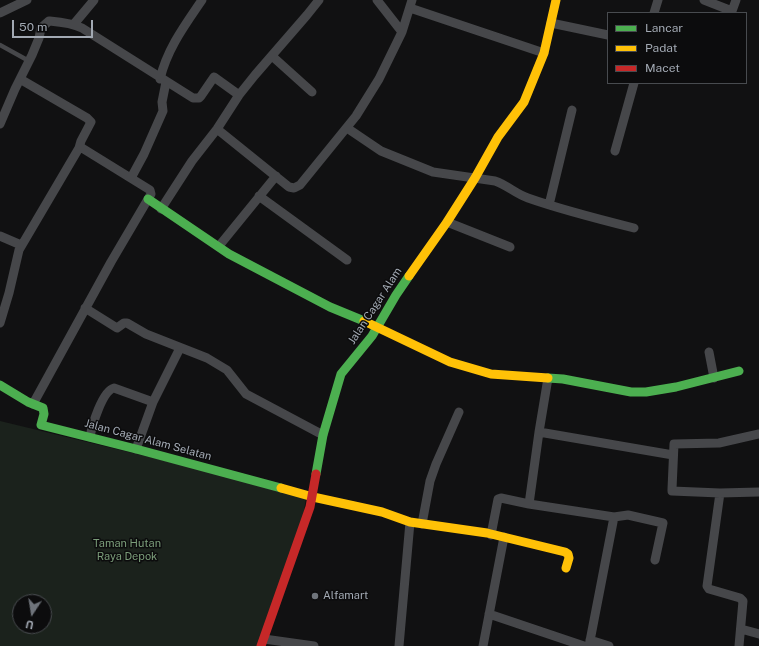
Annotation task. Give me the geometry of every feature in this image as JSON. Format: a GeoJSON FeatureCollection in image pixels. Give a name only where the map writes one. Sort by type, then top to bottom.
{"type":"FeatureCollection","features":[{"type":"Feature","properties":{"kind":"street"},"geometry":{"type":"LineString","coordinates":[[0,13],[27,0]]}},
{"type":"Feature","properties":{"kind":"street"},"geometry":{"type":"LineString","coordinates":[[74,24],[94,0]]}},
{"type":"Feature","properties":{"kind":"street"},"geometry":{"type":"LineString","coordinates":[[131,178],[144,154],[163,111],[163,66],[172,46],[202,0]]}},
{"type":"Feature","properties":{"kind":"street"},"geometry":{"type":"LineString","coordinates":[[161,209],[192,161],[217,129],[239,95],[319,0]]}},
{"type":"Feature","properties":{"kind":"street"},"geometry":{"type":"LineString","coordinates":[[377,0],[402,32]]}},
{"type":"Feature","properties":{"kind":"street","name":"Jalan Cagar Alam"},"geometry":{"type":"LineString","coordinates":[[262,643],[313,497],[323,435],[338,380],[365,346],[377,328],[396,295],[447,222],[475,178],[498,137],[527,96],[544,53],[556,0]]}},
{"type":"Feature","properties":{"kind":"street"},"geometry":{"type":"LineString","coordinates":[[654,12],[658,0]]}},
{"type":"Feature","properties":{"kind":"street"},"geometry":{"type":"LineString","coordinates":[[704,0],[732,11],[736,0]]}},
{"type":"Feature","properties":{"kind":"street"},"geometry":{"type":"LineString","coordinates":[[217,129],[289,187],[294,188],[300,185],[347,128],[379,79],[402,32],[411,4],[544,53]]}},
{"type":"Feature","properties":{"kind":"street"},"geometry":{"type":"LineString","coordinates":[[0,124],[29,61],[42,28],[49,22],[74,24],[192,98],[196,99],[201,96],[214,77],[239,95]]}},
{"type":"Feature","properties":{"kind":"street"},"geometry":{"type":"LineString","coordinates":[[551,23],[607,35]]}},
{"type":"Feature","properties":{"kind":"street"},"geometry":{"type":"LineString","coordinates":[[272,56],[312,92]]}},
{"type":"Feature","properties":{"kind":"street"},"geometry":{"type":"LineString","coordinates":[[0,321],[21,245],[79,148],[80,141],[91,124],[90,121],[20,79]]}},
{"type":"Feature","properties":{"kind":"street"},"geometry":{"type":"LineString","coordinates":[[615,151],[634,84]]}},
{"type":"Feature","properties":{"kind":"street"},"geometry":{"type":"LineString","coordinates":[[549,205],[572,110]]}},
{"type":"Feature","properties":{"kind":"street"},"geometry":{"type":"LineString","coordinates":[[347,128],[381,151],[433,172],[489,180],[504,184],[522,196],[580,214],[634,228]]}},
{"type":"Feature","properties":{"kind":"street"},"geometry":{"type":"LineString","coordinates":[[33,404],[85,308],[151,194],[150,190],[82,148],[79,148]]}},
{"type":"Feature","properties":{"kind":"street"},"geometry":{"type":"LineString","coordinates":[[218,246],[276,176]]}},
{"type":"Feature","properties":{"kind":"street"},"geometry":{"type":"LineString","coordinates":[[259,196],[347,260]]}},
{"type":"Feature","properties":{"kind":"street"},"geometry":{"type":"LineString","coordinates":[[148,199],[218,246],[265,274],[330,307],[346,313],[450,362],[472,369],[497,374],[568,380],[631,392],[646,392],[676,387],[739,371]]}},
{"type":"Feature","properties":{"kind":"street"},"geometry":{"type":"LineString","coordinates":[[447,222],[510,247]]}},
{"type":"Feature","properties":{"kind":"street"},"geometry":{"type":"LineString","coordinates":[[0,236],[21,245]]}},
{"type":"Feature","properties":{"kind":"street"},"geometry":{"type":"LineString","coordinates":[[85,308],[117,328],[124,323],[127,323],[146,334],[207,358],[227,370],[246,394],[323,435]]}},
{"type":"Feature","properties":{"kind":"street"},"geometry":{"type":"LineString","coordinates":[[136,448],[153,402],[180,348]]}},
{"type":"Feature","properties":{"kind":"street"},"geometry":{"type":"LineString","coordinates":[[709,352],[714,378]]}},
{"type":"Feature","properties":{"kind":"street"},"geometry":{"type":"LineString","coordinates":[[529,504],[548,378]]}},
{"type":"Feature","properties":{"kind":"street","name":"Jalan Cagar Alam Selatan"},"geometry":{"type":"LineString","coordinates":[[0,385],[43,408],[44,414],[41,425],[136,448],[313,497],[382,512],[410,522],[491,534],[565,552],[568,554],[569,558],[566,568]]}},
{"type":"Feature","properties":{"kind":"street"},"geometry":{"type":"LineString","coordinates":[[90,437],[104,396],[110,389],[114,388],[153,402]]}},
{"type":"Feature","properties":{"kind":"street"},"geometry":{"type":"LineString","coordinates":[[422,524],[430,481],[459,412]]}},
{"type":"Feature","properties":{"kind":"street"},"geometry":{"type":"LineString","coordinates":[[539,432],[673,455]]}},
{"type":"Feature","properties":{"kind":"street"},"geometry":{"type":"LineString","coordinates":[[759,434],[719,443],[675,444],[673,455],[672,490],[720,493],[759,492]]}},
{"type":"Feature","properties":{"kind":"street"},"geometry":{"type":"LineString","coordinates":[[720,493],[707,586],[709,589],[742,598],[739,646]]}},
{"type":"Feature","properties":{"kind":"street"},"geometry":{"type":"LineString","coordinates":[[491,534],[498,499],[501,498],[529,504],[614,517],[628,515],[662,523],[655,560]]}},
{"type":"Feature","properties":{"kind":"street"},"geometry":{"type":"LineString","coordinates":[[588,644],[614,517]]}},
{"type":"Feature","properties":{"kind":"street"},"geometry":{"type":"LineString","coordinates":[[399,646],[410,522]]}},
{"type":"Feature","properties":{"kind":"street"},"geometry":{"type":"LineString","coordinates":[[483,646],[504,537]]}},
{"type":"Feature","properties":{"kind":"street"},"geometry":{"type":"LineString","coordinates":[[489,614],[588,644],[609,646]]}},
{"type":"Feature","properties":{"kind":"street"},"geometry":{"type":"LineString","coordinates":[[741,629],[759,634]]}},
{"type":"Feature","properties":{"kind":"street"},"geometry":{"type":"LineString","coordinates":[[262,643],[314,646]]}},
{"type":"Feature","properties":{"kind":"lane"},"geometry":{"type":"LineString","coordinates":[[0,46],[29,61]]}},
{"type":"Feature","properties":{"kind":"green space","name":"Taman Hutan Raya Depok"},"geometry":{"type":"Polygon","coordinates":[[[0,421],[174,463],[306,498],[303,517],[258,646],[0,646],[0,421]]]}},
{"type":"Feature","properties":{"kind":"traffic: fast"},"geometry":{"type":"LineString","coordinates":[[148,199],[229,254],[330,307],[364,321]]}},
{"type":"Feature","properties":{"kind":"traffic: fast"},"geometry":{"type":"LineString","coordinates":[[316,474],[323,435],[341,374],[372,336],[409,276]]}},
{"type":"Feature","properties":{"kind":"traffic: fast"},"geometry":{"type":"LineString","coordinates":[[548,378],[563,379],[631,392],[646,392],[676,387],[739,371]]}},
{"type":"Feature","properties":{"kind":"traffic: fast"},"geometry":{"type":"LineString","coordinates":[[0,385],[28,402],[43,408],[44,414],[41,425],[281,488]]}},
{"type":"Feature","properties":{"kind":"traffic: slow"},"geometry":{"type":"LineString","coordinates":[[409,276],[447,222],[475,178],[498,137],[524,102],[544,53],[556,0]]}},
{"type":"Feature","properties":{"kind":"traffic: slow"},"geometry":{"type":"LineString","coordinates":[[364,321],[450,362],[491,374],[548,378]]}},
{"type":"Feature","properties":{"kind":"traffic: slow"},"geometry":{"type":"LineString","coordinates":[[281,488],[313,497],[382,512],[410,522],[487,533],[565,552],[568,554],[569,558],[566,568]]}},
{"type":"Feature","properties":{"kind":"traffic: jam"},"geometry":{"type":"LineString","coordinates":[[261,646],[310,507],[316,474]]}},
{"type":"Feature","properties":{"kind":"place","name":"Alfamart"},"geometry":{"type":"Point","coordinates":[315,596]}}]}
